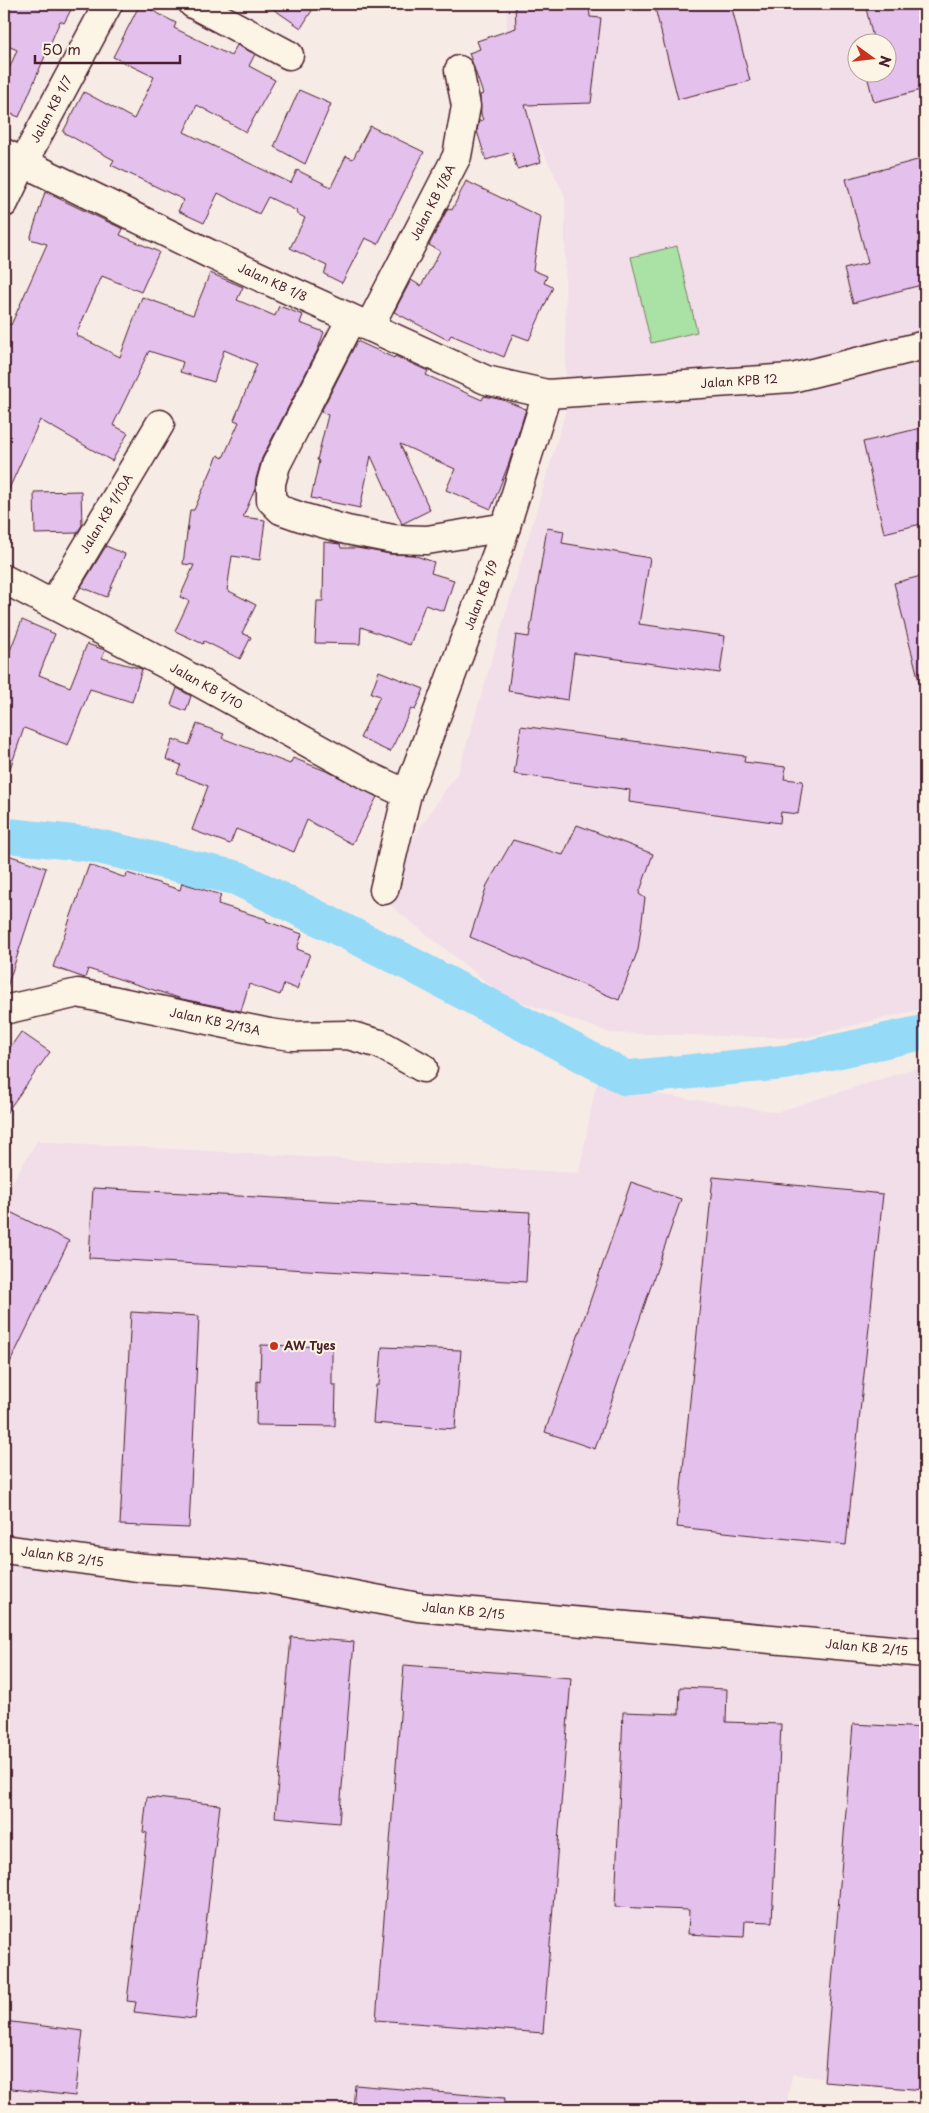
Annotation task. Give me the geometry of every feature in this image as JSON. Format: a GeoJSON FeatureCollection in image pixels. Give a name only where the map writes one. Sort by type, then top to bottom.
{"type":"FeatureCollection","features":[{"type":"Feature","properties":{"kind":"street","name":"Jalan KB 1/7"},"geometry":{"type":"LineString","coordinates":[[4,203],[13,158],[108,4]]}},
{"type":"Feature","properties":{"kind":"street"},"geometry":{"type":"LineString","coordinates":[[193,4],[289,55]]}},
{"type":"Feature","properties":{"kind":"street","name":"Jalan KB 1/8A"},"geometry":{"type":"LineString","coordinates":[[459,70],[466,106],[456,156],[276,465],[271,483],[271,500],[281,510],[301,517],[347,530],[393,539],[427,540],[506,527]]}},
{"type":"Feature","properties":{"kind":"street","name":"Jalan KB 1/8"},"geometry":{"type":"LineString","coordinates":[[13,158],[210,254],[486,380],[547,394]]}},
{"type":"Feature","properties":{"kind":"street","name":"Jalan KPB 12"},"geometry":{"type":"LineString","coordinates":[[547,394],[792,378],[925,345]]}},
{"type":"Feature","properties":{"kind":"street","name":"Jalan KB 1/9"},"geometry":{"type":"LineString","coordinates":[[384,890],[407,794],[506,527],[547,394]]}},
{"type":"Feature","properties":{"kind":"street","name":"Jalan KB 1/10A"},"geometry":{"type":"LineString","coordinates":[[53,604],[160,424]]}},
{"type":"Feature","properties":{"kind":"street","name":"Jalan KB 1/10"},"geometry":{"type":"LineString","coordinates":[[4,579],[192,678],[368,776],[407,794]]}},
{"type":"Feature","properties":{"kind":"street","name":"Jalan KB 2/13A"},"geometry":{"type":"LineString","coordinates":[[4,1010],[78,993],[269,1033],[292,1036],[348,1035],[380,1044],[422,1068]]}},
{"type":"Feature","properties":{"kind":"street","name":"Jalan KB 2/15"},"geometry":{"type":"LineString","coordinates":[[4,1549],[144,1568],[263,1578],[418,1607],[925,1653]]}},
{"type":"Feature","properties":{"kind":"shaded area"},"geometry":{"type":"Polygon","coordinates":[[[506,4],[925,4],[925,1008],[803,1038],[611,1033],[504,996],[376,894],[459,770],[566,411],[565,196],[510,85],[506,4]]]}},
{"type":"Feature","properties":{"kind":"shaded area"},"geometry":{"type":"Polygon","coordinates":[[[925,1065],[925,2093],[792,2074],[786,2109],[4,2109],[4,1196],[37,1141],[579,1173],[596,1085],[777,1112],[925,1065]]]}},
{"type":"Feature","properties":{"kind":"green space"},"geometry":{"type":"Polygon","coordinates":[[[677,246],[697,332],[651,343],[631,257],[677,246]]]}},
{"type":"Feature","properties":{"kind":"building"},"geometry":{"type":"Polygon","coordinates":[[[4,4],[74,4],[64,23],[60,21],[19,117],[4,111],[4,81],[17,50],[4,44],[4,37],[10,22],[4,19],[4,4]]]}},
{"type":"Feature","properties":{"kind":"building"},"geometry":{"type":"Polygon","coordinates":[[[140,4],[176,23],[174,28],[231,56],[237,45],[255,54],[249,66],[275,80],[246,132],[197,105],[184,132],[291,183],[297,170],[331,187],[346,156],[353,159],[370,126],[424,152],[378,244],[365,238],[342,283],[324,274],[327,266],[290,248],[305,218],[296,213],[297,211],[268,197],[259,214],[218,193],[204,223],[178,211],[184,200],[111,165],[114,160],[63,132],[84,92],[134,119],[154,77],[113,57],[140,4]]]}},
{"type":"Feature","properties":{"kind":"building"},"geometry":{"type":"Polygon","coordinates":[[[266,4],[316,4],[301,28],[266,4]]]}},
{"type":"Feature","properties":{"kind":"building"},"geometry":{"type":"Polygon","coordinates":[[[515,4],[589,4],[590,17],[601,18],[591,103],[525,105],[541,162],[517,169],[512,152],[486,160],[477,131],[479,121],[483,120],[480,95],[483,94],[469,53],[480,49],[477,41],[516,28],[515,4]]]}},
{"type":"Feature","properties":{"kind":"building"},"geometry":{"type":"Polygon","coordinates":[[[654,4],[731,4],[750,81],[678,99],[654,4]]]}},
{"type":"Feature","properties":{"kind":"building"},"geometry":{"type":"Polygon","coordinates":[[[865,4],[925,4],[925,89],[874,102],[869,82],[896,82],[896,32],[872,32],[865,4]]]}},
{"type":"Feature","properties":{"kind":"building"},"geometry":{"type":"Polygon","coordinates":[[[299,90],[331,104],[305,164],[274,147],[299,90]]]}},
{"type":"Feature","properties":{"kind":"building"},"geometry":{"type":"Polygon","coordinates":[[[925,158],[925,284],[853,303],[844,269],[868,263],[846,179],[925,158]]]}},
{"type":"Feature","properties":{"kind":"building"},"geometry":{"type":"Polygon","coordinates":[[[466,181],[541,217],[533,270],[547,276],[544,283],[553,287],[529,340],[513,334],[504,357],[451,335],[448,340],[394,312],[411,280],[421,286],[440,251],[429,245],[448,208],[452,210],[466,181]]]}},
{"type":"Feature","properties":{"kind":"building"},"geometry":{"type":"Polygon","coordinates":[[[45,192],[123,229],[120,235],[159,252],[141,292],[102,276],[76,335],[120,357],[142,297],[193,315],[210,273],[243,287],[237,300],[275,316],[279,306],[303,315],[300,323],[324,332],[318,349],[262,458],[255,489],[243,517],[265,520],[260,560],[232,556],[227,590],[256,605],[242,633],[251,637],[240,659],[204,641],[203,644],[175,631],[189,601],[180,597],[194,565],[183,564],[190,510],[194,510],[218,455],[223,458],[239,422],[234,420],[257,364],[224,350],[214,382],[180,372],[183,362],[149,351],[113,425],[128,433],[112,461],[40,420],[4,500],[4,322],[11,325],[47,244],[30,239],[45,192]]]}},
{"type":"Feature","properties":{"kind":"building"},"geometry":{"type":"Polygon","coordinates":[[[357,341],[428,371],[426,375],[482,400],[484,396],[503,400],[526,409],[509,463],[491,509],[446,490],[455,469],[400,444],[430,510],[402,524],[371,456],[360,508],[311,498],[319,461],[317,460],[328,415],[321,412],[357,341]]]}},
{"type":"Feature","properties":{"kind":"building"},"geometry":{"type":"Polygon","coordinates":[[[925,427],[925,523],[884,533],[863,442],[925,427]]]}},
{"type":"Feature","properties":{"kind":"building"},"geometry":{"type":"Polygon","coordinates":[[[81,491],[82,525],[77,533],[35,534],[34,492],[81,491]]]}},
{"type":"Feature","properties":{"kind":"building"},"geometry":{"type":"Polygon","coordinates":[[[547,528],[564,531],[562,543],[650,558],[639,624],[725,636],[720,673],[574,653],[568,700],[508,691],[516,635],[529,637],[547,528]]]}},
{"type":"Feature","properties":{"kind":"building"},"geometry":{"type":"Polygon","coordinates":[[[324,542],[340,544],[341,548],[357,548],[390,554],[413,555],[434,562],[431,573],[454,580],[444,611],[425,605],[410,645],[361,627],[360,644],[315,643],[317,601],[323,601],[324,542]]]}},
{"type":"Feature","properties":{"kind":"building"},"geometry":{"type":"Polygon","coordinates":[[[106,546],[125,554],[107,597],[81,587],[106,546]]]}},
{"type":"Feature","properties":{"kind":"building"},"geometry":{"type":"Polygon","coordinates":[[[925,575],[925,684],[920,685],[894,583],[925,575]]]}},
{"type":"Feature","properties":{"kind":"building"},"geometry":{"type":"Polygon","coordinates":[[[22,620],[55,634],[39,675],[70,687],[87,644],[105,650],[102,658],[142,669],[132,702],[90,689],[68,745],[24,728],[6,780],[4,779],[4,666],[22,620]]]}},
{"type":"Feature","properties":{"kind":"building"},"geometry":{"type":"Polygon","coordinates":[[[379,671],[424,689],[415,710],[411,709],[390,752],[360,738],[380,696],[371,693],[379,671]]]}},
{"type":"Feature","properties":{"kind":"building"},"geometry":{"type":"Polygon","coordinates":[[[177,688],[191,696],[186,711],[171,705],[177,688]]]}},
{"type":"Feature","properties":{"kind":"building"},"geometry":{"type":"Polygon","coordinates":[[[197,724],[224,734],[222,738],[290,764],[293,758],[331,773],[377,797],[352,844],[307,820],[294,852],[236,829],[230,844],[192,830],[208,786],[177,774],[181,765],[166,759],[173,739],[189,745],[197,724]]]}},
{"type":"Feature","properties":{"kind":"building"},"geometry":{"type":"Polygon","coordinates":[[[521,726],[745,756],[744,762],[786,767],[784,779],[803,781],[798,814],[781,812],[780,823],[629,802],[630,790],[514,774],[521,726]]]}},
{"type":"Feature","properties":{"kind":"building"},"geometry":{"type":"Polygon","coordinates":[[[577,825],[653,854],[639,894],[645,898],[638,950],[619,1000],[470,937],[487,885],[513,840],[563,855],[577,825]]]}},
{"type":"Feature","properties":{"kind":"building"},"geometry":{"type":"Polygon","coordinates":[[[8,855],[46,868],[7,987],[4,986],[4,867],[8,855]]]}},
{"type":"Feature","properties":{"kind":"building"},"geometry":{"type":"Polygon","coordinates":[[[89,865],[126,878],[127,873],[180,890],[182,883],[221,895],[218,904],[266,919],[266,921],[302,934],[297,949],[310,954],[297,989],[284,984],[280,995],[249,984],[241,1011],[182,999],[88,969],[85,978],[53,967],[89,865]]]}},
{"type":"Feature","properties":{"kind":"building"},"geometry":{"type":"Polygon","coordinates":[[[21,1032],[50,1052],[4,1116],[4,1056],[21,1032]]]}},
{"type":"Feature","properties":{"kind":"building"},"geometry":{"type":"Polygon","coordinates":[[[713,1177],[883,1194],[846,1545],[677,1527],[713,1177]]]}},
{"type":"Feature","properties":{"kind":"building"},"geometry":{"type":"Polygon","coordinates":[[[631,1182],[681,1199],[595,1449],[545,1432],[631,1182]]]}},
{"type":"Feature","properties":{"kind":"building"},"geometry":{"type":"Polygon","coordinates":[[[93,1188],[530,1212],[526,1282],[89,1258],[93,1188]]]}},
{"type":"Feature","properties":{"kind":"building"},"geometry":{"type":"Polygon","coordinates":[[[4,1209],[69,1241],[4,1375],[4,1209]]]}},
{"type":"Feature","properties":{"kind":"building"},"geometry":{"type":"Polygon","coordinates":[[[131,1312],[199,1316],[189,1528],[120,1525],[131,1312]]]}},
{"type":"Feature","properties":{"kind":"building"},"geometry":{"type":"Polygon","coordinates":[[[261,1345],[332,1347],[332,1385],[336,1385],[335,1426],[256,1425],[257,1381],[260,1382],[261,1345]]]}},
{"type":"Feature","properties":{"kind":"building"},"geometry":{"type":"Polygon","coordinates":[[[382,1347],[461,1350],[455,1429],[373,1423],[382,1347]]]}},
{"type":"Feature","properties":{"kind":"building"},"geometry":{"type":"Polygon","coordinates":[[[291,1637],[354,1642],[339,1823],[275,1817],[291,1637]]]}},
{"type":"Feature","properties":{"kind":"building"},"geometry":{"type":"Polygon","coordinates":[[[404,1665],[571,1678],[543,2033],[376,2020],[404,1665]]]}},
{"type":"Feature","properties":{"kind":"building"},"geometry":{"type":"Polygon","coordinates":[[[680,1687],[727,1689],[726,1722],[781,1724],[772,1922],[745,1921],[744,1937],[688,1934],[689,1910],[615,1907],[623,1712],[679,1714],[680,1687]]]}},
{"type":"Feature","properties":{"kind":"building"},"geometry":{"type":"Polygon","coordinates":[[[853,1724],[925,1728],[925,2090],[824,2082],[853,1724]]]}},
{"type":"Feature","properties":{"kind":"building"},"geometry":{"type":"Polygon","coordinates":[[[147,1797],[220,1805],[195,2019],[134,2012],[136,2002],[127,2001],[147,1833],[143,1832],[147,1797]]]}},
{"type":"Feature","properties":{"kind":"building"},"geometry":{"type":"Polygon","coordinates":[[[4,2021],[83,2031],[75,2096],[4,2088],[4,2021]]]}},
{"type":"Feature","properties":{"kind":"building"},"geometry":{"type":"Polygon","coordinates":[[[355,2085],[505,2098],[504,2109],[353,2109],[355,2085]]]}},
{"type":"Feature","properties":{"kind":"waterway"},"geometry":{"type":"LineString","coordinates":[[4,835],[87,844],[237,878],[397,957],[626,1078],[788,1062],[925,1032]]}},
{"type":"Feature","properties":{"kind":"place","name":"AW Tyes"},"geometry":{"type":"Point","coordinates":[274,1346]}}]}
